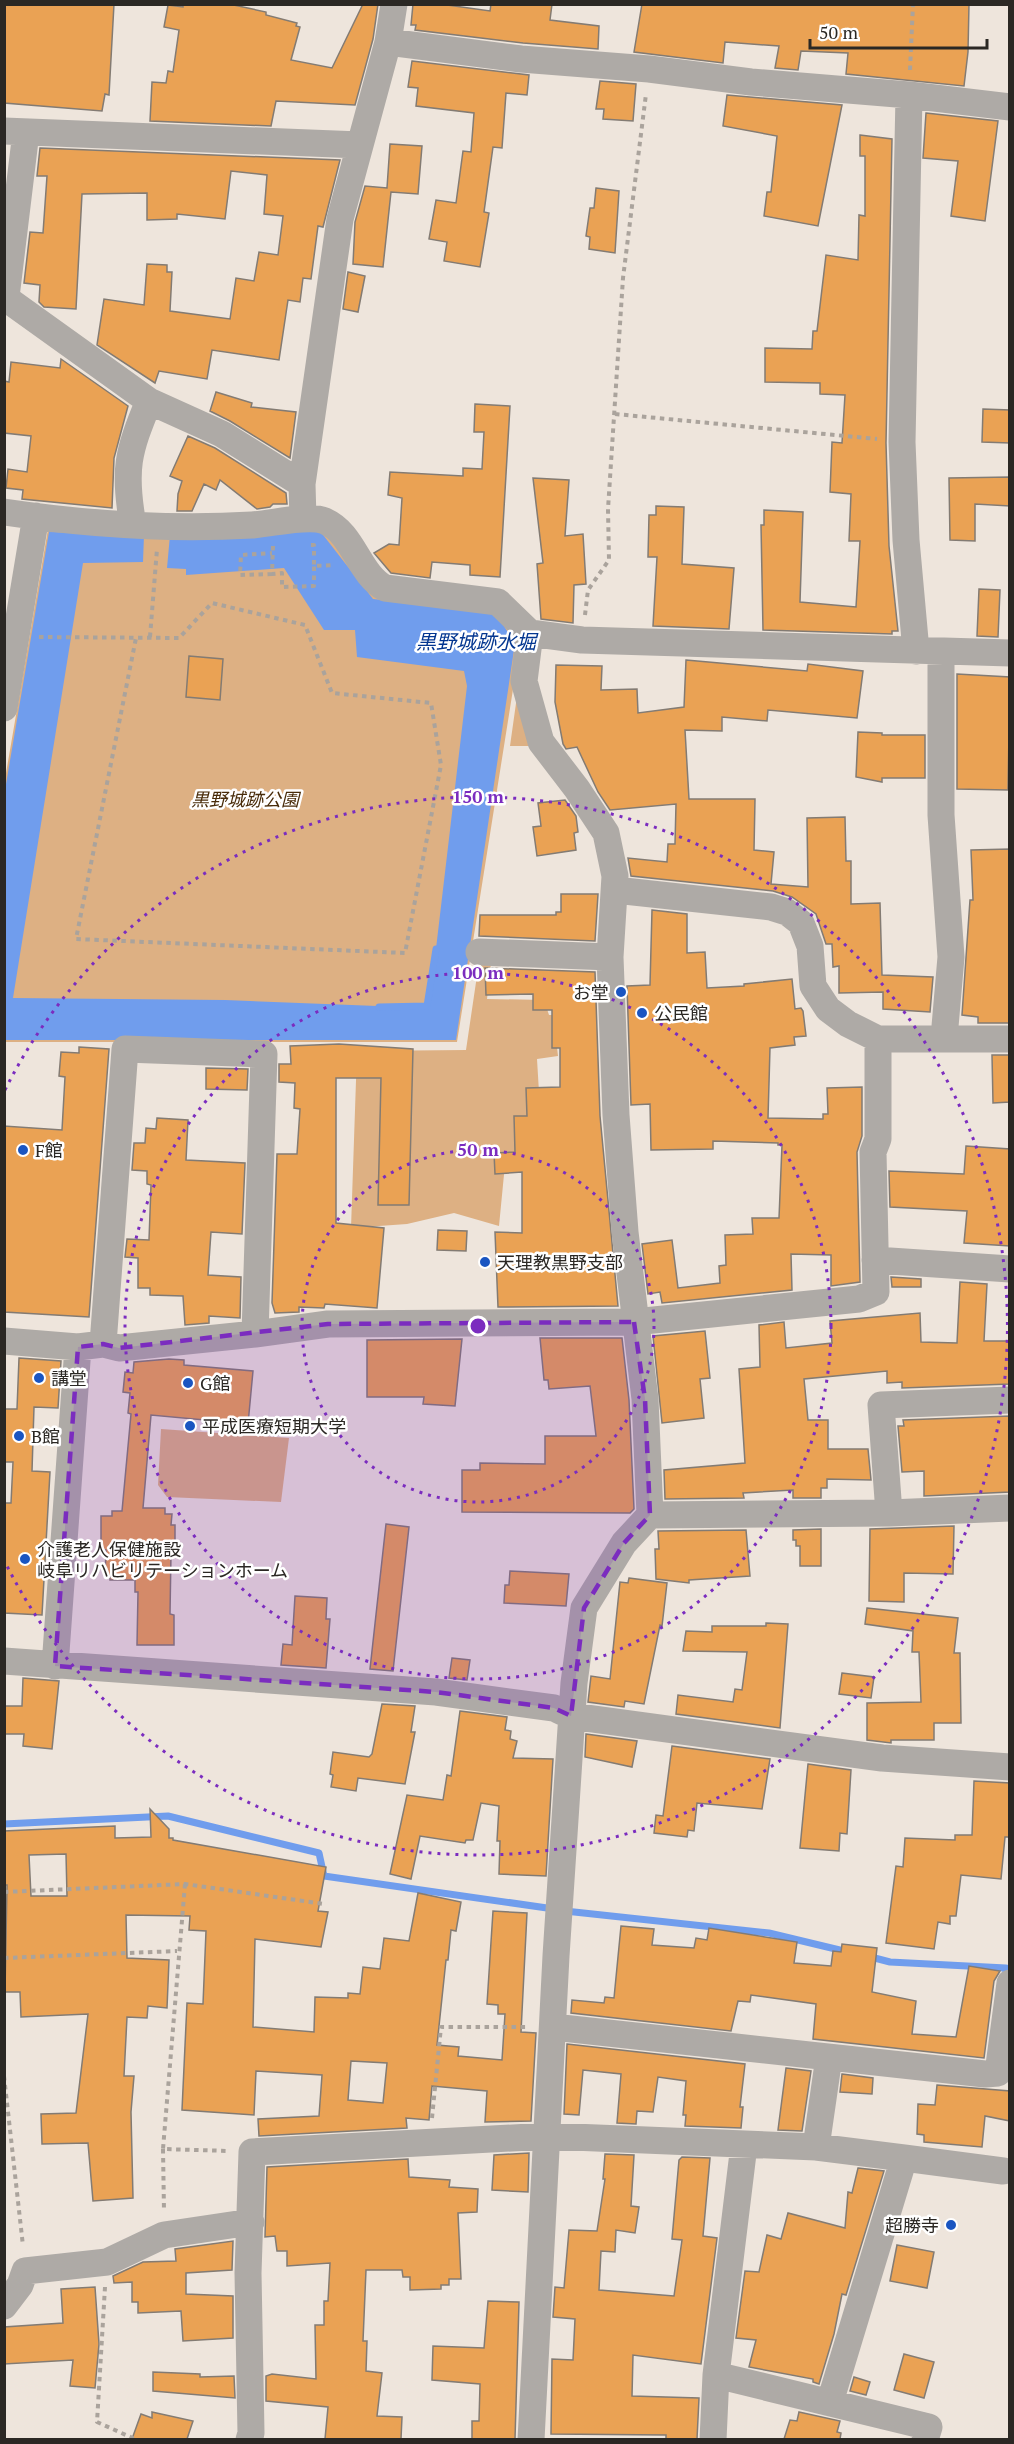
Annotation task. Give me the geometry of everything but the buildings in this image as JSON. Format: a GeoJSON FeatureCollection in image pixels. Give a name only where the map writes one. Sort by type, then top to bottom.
{"type":"FeatureCollection","features":[{"type":"Feature","properties":{"kind":"street"},"geometry":{"type":"LineString","coordinates":[[303,519],[302,484],[340,219],[388,42],[394,4]]}},
{"type":"Feature","properties":{"kind":"street"},"geometry":{"type":"LineString","coordinates":[[388,42],[521,59],[650,69],[751,82],[909,95],[1010,107]]}},
{"type":"Feature","properties":{"kind":"street"},"geometry":{"type":"LineString","coordinates":[[909,95],[902,441],[906,540],[928,651],[951,957],[944,1038]]}},
{"type":"Feature","properties":{"kind":"street"},"geometry":{"type":"LineString","coordinates":[[302,484],[222,434],[149,401],[5,297],[15,131],[360,146]]}},
{"type":"Feature","properties":{"kind":"street"},"geometry":{"type":"LineString","coordinates":[[133,525],[126,485],[131,444],[149,401]]}},
{"type":"Feature","properties":{"kind":"street"},"geometry":{"type":"LineString","coordinates":[[4,512],[133,525],[234,526],[303,519],[323,520],[336,529],[372,580],[385,588],[498,602],[530,633],[582,640],[1010,654]]}},
{"type":"Feature","properties":{"kind":"street"},"geometry":{"type":"LineString","coordinates":[[4,708],[18,637],[36,516]]}},
{"type":"Feature","properties":{"kind":"street"},"geometry":{"type":"LineString","coordinates":[[530,633],[524,681],[541,742],[606,832],[615,890],[610,957],[616,1115],[634,1322],[645,1399],[650,1515],[624,1543],[585,1608],[572,1716],[552,2027],[531,2439]]}},
{"type":"Feature","properties":{"kind":"street"},"geometry":{"type":"LineString","coordinates":[[615,890],[771,907],[787,912],[801,923],[810,946],[813,986],[828,1009],[848,1024],[878,1039],[1010,1039]]}},
{"type":"Feature","properties":{"kind":"street"},"geometry":{"type":"LineString","coordinates":[[479,952],[610,957]]}},
{"type":"Feature","properties":{"kind":"street"},"geometry":{"type":"LineString","coordinates":[[4,1341],[119,1348],[328,1324],[634,1322],[859,1299],[876,1292],[873,1152],[878,1139],[878,1039]]}},
{"type":"Feature","properties":{"kind":"street"},"geometry":{"type":"LineString","coordinates":[[55,1666],[126,1049],[264,1054],[255,1334]]}},
{"type":"Feature","properties":{"kind":"street"},"geometry":{"type":"LineString","coordinates":[[875,1260],[1010,1269]]}},
{"type":"Feature","properties":{"kind":"street"},"geometry":{"type":"LineString","coordinates":[[889,1513],[880,1405],[1010,1400]]}},
{"type":"Feature","properties":{"kind":"street"},"geometry":{"type":"LineString","coordinates":[[650,1515],[889,1513],[1010,1508]]}},
{"type":"Feature","properties":{"kind":"street"},"geometry":{"type":"LineString","coordinates":[[4,1661],[436,1692],[554,1708],[572,1716],[882,1758],[1010,1767]]}},
{"type":"Feature","properties":{"kind":"street"},"geometry":{"type":"LineString","coordinates":[[552,2027],[985,2074],[998,2073],[1010,1983]]}},
{"type":"Feature","properties":{"kind":"street"},"geometry":{"type":"LineString","coordinates":[[816,2147],[829,2057]]}},
{"type":"Feature","properties":{"kind":"street"},"geometry":{"type":"LineString","coordinates":[[249,2439],[251,2433],[248,2273],[252,2152],[430,2140],[548,2136],[816,2147],[1003,2171]]}},
{"type":"Feature","properties":{"kind":"street"},"geometry":{"type":"LineString","coordinates":[[713,2439],[716,2375],[744,2145]]}},
{"type":"Feature","properties":{"kind":"street"},"geometry":{"type":"LineString","coordinates":[[830,2402],[904,2158]]}},
{"type":"Feature","properties":{"kind":"street"},"geometry":{"type":"LineString","coordinates":[[4,2306],[20,2285],[25,2271],[107,2262],[164,2235],[251,2222]]}},
{"type":"Feature","properties":{"kind":"street"},"geometry":{"type":"LineString","coordinates":[[716,2375],[929,2427],[925,2439]]}},
{"type":"Feature","properties":{"kind":"path"},"geometry":{"type":"LineString","coordinates":[[909,95],[913,4]]}},
{"type":"Feature","properties":{"kind":"path"},"geometry":{"type":"LineString","coordinates":[[582,640],[588,590],[609,560],[608,509],[623,278],[650,69]]}},
{"type":"Feature","properties":{"kind":"path"},"geometry":{"type":"LineString","coordinates":[[615,414],[902,441]]}},
{"type":"Feature","properties":{"kind":"path"},"geometry":{"type":"LineString","coordinates":[[150,638],[158,538]]}},
{"type":"Feature","properties":{"kind":"path"},"geometry":{"type":"LineString","coordinates":[[272,553],[241,555],[240,574],[282,573],[282,587],[314,586],[314,545],[303,546]]}},
{"type":"Feature","properties":{"kind":"path"},"geometry":{"type":"LineString","coordinates":[[272,574],[272,546],[283,546]]}},
{"type":"Feature","properties":{"kind":"path"},"geometry":{"type":"LineString","coordinates":[[314,566],[362,565]]}},
{"type":"Feature","properties":{"kind":"path"},"geometry":{"type":"LineString","coordinates":[[18,637],[179,638],[212,603],[304,625],[332,693],[431,703],[441,765],[405,953],[76,939],[136,638]]}},
{"type":"Feature","properties":{"kind":"path"},"geometry":{"type":"LineString","coordinates":[[4,1892],[185,1884],[324,1904]]}},
{"type":"Feature","properties":{"kind":"path"},"geometry":{"type":"LineString","coordinates":[[164,2235],[163,2149],[185,1884]]}},
{"type":"Feature","properties":{"kind":"path"},"geometry":{"type":"LineString","coordinates":[[4,1958],[177,1951]]}},
{"type":"Feature","properties":{"kind":"path"},"geometry":{"type":"LineString","coordinates":[[430,2140],[441,2027],[552,2027]]}},
{"type":"Feature","properties":{"kind":"path"},"geometry":{"type":"LineString","coordinates":[[4,2076],[25,2271]]}},
{"type":"Feature","properties":{"kind":"path"},"geometry":{"type":"LineString","coordinates":[[163,2149],[252,2152]]}},
{"type":"Feature","properties":{"kind":"path"},"geometry":{"type":"LineString","coordinates":[[107,2262],[98,2422],[137,2439]]}},
{"type":"Feature","properties":{"kind":"highlighted area"},"geometry":{"type":"Polygon","coordinates":[[[634,1322],[645,1399],[650,1515],[624,1543],[584,1608],[571,1716],[554,1708],[436,1692],[55,1666],[78,1347],[103,1344],[119,1348],[328,1324],[634,1322]]]}},
{"type":"Feature","properties":{"kind":"green space","name":"黒野城跡公園"},"geometry":{"type":"Polygon","coordinates":[[[48,529],[323,529],[375,597],[494,609],[521,639],[457,1042],[5,1042],[5,779],[48,529]]]}},
{"type":"Feature","properties":{"kind":"green space"},"geometry":{"type":"Polygon","coordinates":[[[519,682],[531,746],[510,746],[519,682]]]}},
{"type":"Feature","properties":{"kind":"green space"},"geometry":{"type":"Polygon","coordinates":[[[479,962],[491,963],[487,999],[544,1000],[549,1015],[580,1015],[555,1030],[558,1056],[537,1059],[540,1109],[528,1154],[506,1154],[499,1226],[454,1213],[407,1224],[351,1228],[357,1051],[466,1050],[479,962]]]}},
{"type":"Feature","properties":{"kind":"green space"},"geometry":{"type":"Polygon","coordinates":[[[161,1429],[289,1438],[281,1502],[167,1497],[158,1485],[161,1429]]]}},
{"type":"Feature","properties":{"kind":"water","name":"黒野城跡水堀"},"geometry":{"type":"Polygon","coordinates":[[[320,531],[373,599],[494,611],[515,643],[456,1040],[5,1040],[5,790],[49,532],[144,535],[143,562],[83,563],[13,998],[225,1000],[429,1008],[467,686],[464,671],[357,657],[355,630],[324,630],[284,568],[186,575],[186,569],[167,568],[170,535],[320,531]]]}},
{"type":"Feature","properties":{"kind":"waterway"},"geometry":{"type":"LineString","coordinates":[[379,1007],[427,1006],[436,949]]}},
{"type":"Feature","properties":{"kind":"waterway"},"geometry":{"type":"LineString","coordinates":[[4,1824],[168,1816],[319,1853],[324,1876],[554,1909]]}},
{"type":"Feature","properties":{"kind":"waterway"},"geometry":{"type":"LineString","coordinates":[[565,1911],[769,1933],[848,1952]]}},
{"type":"Feature","properties":{"kind":"waterway"},"geometry":{"type":"LineString","coordinates":[[867,1956],[890,1962],[1006,1968],[1005,1979]]}},
{"type":"Feature","properties":{"kind":"place","name":"お堂"},"geometry":{"type":"Point","coordinates":[621,992]}},
{"type":"Feature","properties":{"kind":"place","name":"公民館"},"geometry":{"type":"Point","coordinates":[642,1013]}},
{"type":"Feature","properties":{"kind":"place","name":"F館"},"geometry":{"type":"Point","coordinates":[23,1150]}},
{"type":"Feature","properties":{"kind":"place","name":"天理教黒野支部"},"geometry":{"type":"Point","coordinates":[485,1262]}},
{"type":"Feature","properties":{"kind":"place","name":"講堂"},"geometry":{"type":"Point","coordinates":[39,1378]}},
{"type":"Feature","properties":{"kind":"place","name":"G館"},"geometry":{"type":"Point","coordinates":[188,1383]}},
{"type":"Feature","properties":{"kind":"place","name":"平成医療短期大学"},"geometry":{"type":"Point","coordinates":[190,1426]}},
{"type":"Feature","properties":{"kind":"place","name":"B館"},"geometry":{"type":"Point","coordinates":[19,1436]}},
{"type":"Feature","properties":{"kind":"place","name":"介護老人保健施設 岐阜リハビリテーションホーム"},"geometry":{"type":"Point","coordinates":[25,1559]}},
{"type":"Feature","properties":{"kind":"place","name":"超勝寺"},"geometry":{"type":"Point","coordinates":[951,2225]}}]}
